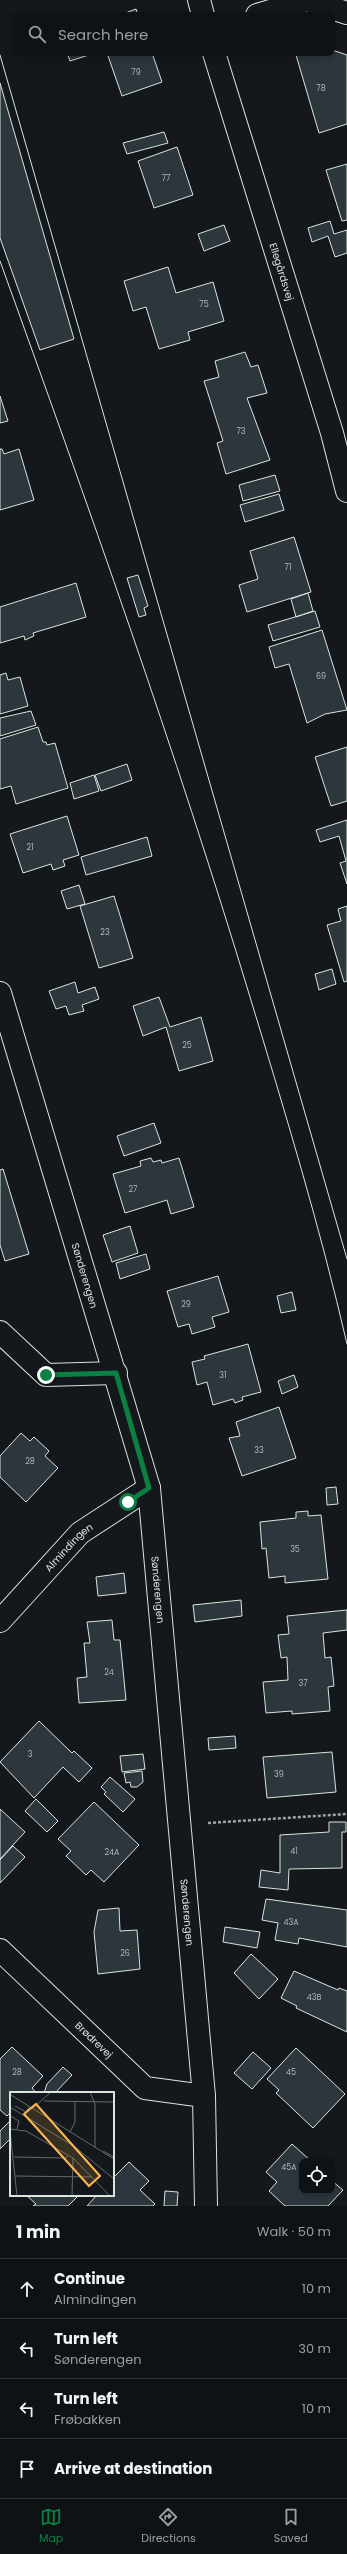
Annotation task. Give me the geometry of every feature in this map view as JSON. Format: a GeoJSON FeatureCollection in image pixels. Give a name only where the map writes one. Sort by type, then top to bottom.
{"type":"FeatureCollection","features":[{"type":"Feature","properties":{"kind":"street"},"geometry":{"type":"LineString","coordinates":[[199,0],[202,12]]}},
{"type":"Feature","properties":{"kind":"street"},"geometry":{"type":"LineString","coordinates":[[267,12],[307,0],[347,13]]}},
{"type":"Feature","properties":{"kind":"street","name":"Ellegårdsvej"},"geometry":{"type":"LineString","coordinates":[[215,56],[332,433],[347,491]]}},
{"type":"Feature","properties":{"kind":"street","name":"Sønderengen"},"geometry":{"type":"LineString","coordinates":[[0,993],[116,1373],[149,1488],[181,1825],[204,2096],[206,2206]]}},
{"type":"Feature","properties":{"kind":"street"},"geometry":{"type":"LineString","coordinates":[[0,1332],[46,1375],[116,1373]]}},
{"type":"Feature","properties":{"kind":"street","name":"Almindingen"},"geometry":{"type":"LineString","coordinates":[[0,1621],[80,1533],[149,1488]]}},
{"type":"Feature","properties":{"kind":"street","name":"Brødrevej"},"geometry":{"type":"LineString","coordinates":[[0,1950],[145,2088],[204,2096]]}},
{"type":"Feature","properties":{"kind":"path"},"geometry":{"type":"LineString","coordinates":[[181,1825],[347,1814]]}},
{"type":"Feature","properties":{"kind":"building"},"geometry":{"type":"Polygon","coordinates":[[[136,9],[137,12],[128,12],[136,9]]]}},
{"type":"Feature","properties":{"kind":"building"},"geometry":{"type":"Polygon","coordinates":[[[335,51],[347,55],[347,124],[319,133],[296,56],[335,56],[335,51]]]}},
{"type":"Feature","properties":{"kind":"building"},"geometry":{"type":"Polygon","coordinates":[[[68,56],[86,56],[70,61],[68,56]]]}},
{"type":"Feature","properties":{"kind":"building"},"geometry":{"type":"Polygon","coordinates":[[[108,56],[153,56],[162,82],[122,96],[108,56]]]}},
{"type":"Feature","properties":{"kind":"building"},"geometry":{"type":"Polygon","coordinates":[[[0,83],[74,339],[40,350],[0,238],[0,83]]]}},
{"type":"Feature","properties":{"kind":"building"},"geometry":{"type":"Polygon","coordinates":[[[164,132],[168,143],[127,154],[123,143],[164,132]]]}},
{"type":"Feature","properties":{"kind":"building"},"geometry":{"type":"Polygon","coordinates":[[[177,147],[193,195],[154,208],[138,161],[177,147]]]}},
{"type":"Feature","properties":{"kind":"building"},"geometry":{"type":"Polygon","coordinates":[[[347,164],[347,220],[342,221],[326,170],[347,164]]]}},
{"type":"Feature","properties":{"kind":"building"},"geometry":{"type":"Polygon","coordinates":[[[330,221],[334,234],[347,230],[347,253],[335,257],[328,236],[312,242],[308,228],[330,221]]]}},
{"type":"Feature","properties":{"kind":"building"},"geometry":{"type":"Polygon","coordinates":[[[224,225],[230,241],[204,251],[198,234],[224,225]]]}},
{"type":"Feature","properties":{"kind":"building"},"geometry":{"type":"Polygon","coordinates":[[[168,267],[176,293],[213,282],[224,321],[188,332],[190,340],[159,349],[146,307],[133,311],[124,281],[168,267]]]}},
{"type":"Feature","properties":{"kind":"building"},"geometry":{"type":"Polygon","coordinates":[[[245,352],[251,367],[258,365],[267,393],[247,398],[270,460],[226,474],[217,443],[223,441],[204,381],[219,377],[215,361],[245,352]]]}},
{"type":"Feature","properties":{"kind":"building"},"geometry":{"type":"Polygon","coordinates":[[[0,396],[8,421],[0,423],[0,396]]]}},
{"type":"Feature","properties":{"kind":"building"},"geometry":{"type":"Polygon","coordinates":[[[0,449],[2,449],[4,454],[19,449],[34,500],[0,510],[0,449]]]}},
{"type":"Feature","properties":{"kind":"building"},"geometry":{"type":"Polygon","coordinates":[[[275,475],[280,491],[243,501],[239,485],[275,475]]]}},
{"type":"Feature","properties":{"kind":"building"},"geometry":{"type":"Polygon","coordinates":[[[279,494],[284,510],[245,522],[240,505],[279,494]]]}},
{"type":"Feature","properties":{"kind":"building"},"geometry":{"type":"Polygon","coordinates":[[[294,537],[311,592],[247,612],[239,585],[258,579],[250,551],[294,537]]]}},
{"type":"Feature","properties":{"kind":"building"},"geometry":{"type":"Polygon","coordinates":[[[138,575],[148,606],[144,608],[146,615],[139,617],[127,578],[138,575]]]}},
{"type":"Feature","properties":{"kind":"building"},"geometry":{"type":"Polygon","coordinates":[[[76,583],[86,617],[33,633],[34,636],[25,640],[24,636],[0,643],[0,607],[76,583]]]}},
{"type":"Feature","properties":{"kind":"building"},"geometry":{"type":"Polygon","coordinates":[[[308,593],[313,611],[296,617],[291,599],[308,593]]]}},
{"type":"Feature","properties":{"kind":"building"},"geometry":{"type":"Polygon","coordinates":[[[315,611],[320,627],[273,641],[268,625],[315,611]]]}},
{"type":"Feature","properties":{"kind":"building"},"geometry":{"type":"Polygon","coordinates":[[[322,630],[347,710],[325,714],[307,723],[289,664],[275,668],[269,647],[322,630]]]}},
{"type":"Feature","properties":{"kind":"building"},"geometry":{"type":"Polygon","coordinates":[[[6,673],[8,680],[20,677],[28,706],[0,714],[0,675],[6,673]]]}},
{"type":"Feature","properties":{"kind":"building"},"geometry":{"type":"Polygon","coordinates":[[[31,711],[36,725],[0,736],[0,718],[31,711]]]}},
{"type":"Feature","properties":{"kind":"building"},"geometry":{"type":"Polygon","coordinates":[[[38,727],[43,742],[46,742],[47,745],[55,743],[68,788],[16,804],[11,786],[0,789],[0,739],[38,727]]]}},
{"type":"Feature","properties":{"kind":"building"},"geometry":{"type":"Polygon","coordinates":[[[347,747],[347,801],[331,806],[315,757],[347,747]]]}},
{"type":"Feature","properties":{"kind":"building"},"geometry":{"type":"Polygon","coordinates":[[[127,764],[132,780],[101,791],[95,775],[127,764]]]}},
{"type":"Feature","properties":{"kind":"building"},"geometry":{"type":"Polygon","coordinates":[[[94,775],[99,791],[74,799],[70,783],[94,775]]]}},
{"type":"Feature","properties":{"kind":"building"},"geometry":{"type":"Polygon","coordinates":[[[67,816],[79,855],[63,860],[65,866],[53,870],[51,864],[23,873],[10,834],[67,816]]]}},
{"type":"Feature","properties":{"kind":"building"},"geometry":{"type":"Polygon","coordinates":[[[347,820],[347,884],[340,863],[346,861],[339,836],[320,842],[316,830],[347,820]]]}},
{"type":"Feature","properties":{"kind":"building"},"geometry":{"type":"Polygon","coordinates":[[[147,837],[152,856],[86,875],[81,857],[147,837]]]}},
{"type":"Feature","properties":{"kind":"building"},"geometry":{"type":"Polygon","coordinates":[[[79,885],[85,904],[67,909],[61,891],[79,885]]]}},
{"type":"Feature","properties":{"kind":"building"},"geometry":{"type":"Polygon","coordinates":[[[114,896],[133,958],[99,968],[80,906],[114,896]]]}},
{"type":"Feature","properties":{"kind":"building"},"geometry":{"type":"Polygon","coordinates":[[[347,906],[347,981],[344,982],[327,925],[341,921],[338,909],[347,906]]]}},
{"type":"Feature","properties":{"kind":"building"},"geometry":{"type":"Polygon","coordinates":[[[332,969],[336,984],[319,990],[315,974],[332,969]]]}},
{"type":"Feature","properties":{"kind":"building"},"geometry":{"type":"Polygon","coordinates":[[[75,982],[78,993],[95,987],[99,999],[82,1005],[84,1011],[69,1015],[66,1006],[56,1009],[49,991],[75,982]]]}},
{"type":"Feature","properties":{"kind":"building"},"geometry":{"type":"Polygon","coordinates":[[[159,997],[170,1027],[201,1017],[213,1061],[179,1071],[166,1027],[143,1036],[133,1006],[159,997]]]}},
{"type":"Feature","properties":{"kind":"building"},"geometry":{"type":"Polygon","coordinates":[[[154,1123],[161,1143],[124,1156],[117,1136],[154,1123]]]}},
{"type":"Feature","properties":{"kind":"building"},"geometry":{"type":"Polygon","coordinates":[[[151,1158],[153,1162],[161,1160],[162,1163],[179,1158],[194,1207],[171,1214],[167,1200],[125,1213],[113,1174],[141,1166],[140,1161],[151,1158]]]}},
{"type":"Feature","properties":{"kind":"building"},"geometry":{"type":"Polygon","coordinates":[[[3,1169],[29,1254],[5,1261],[0,1245],[0,1170],[3,1169]]]}},
{"type":"Feature","properties":{"kind":"building"},"geometry":{"type":"Polygon","coordinates":[[[130,1226],[138,1253],[112,1262],[103,1235],[130,1226]]]}},
{"type":"Feature","properties":{"kind":"building"},"geometry":{"type":"Polygon","coordinates":[[[146,1254],[150,1269],[120,1279],[116,1263],[146,1254]]]}},
{"type":"Feature","properties":{"kind":"building"},"geometry":{"type":"Polygon","coordinates":[[[218,1276],[229,1312],[212,1317],[215,1327],[192,1334],[189,1324],[178,1327],[167,1291],[218,1276]]]}},
{"type":"Feature","properties":{"kind":"building"},"geometry":{"type":"Polygon","coordinates":[[[292,1292],[296,1310],[281,1313],[277,1296],[292,1292]]]}},
{"type":"Feature","properties":{"kind":"building"},"geometry":{"type":"Polygon","coordinates":[[[248,1344],[261,1392],[242,1397],[243,1400],[235,1403],[233,1399],[213,1405],[207,1382],[197,1385],[192,1362],[205,1359],[204,1356],[248,1344]]]}},
{"type":"Feature","properties":{"kind":"building"},"geometry":{"type":"Polygon","coordinates":[[[294,1375],[298,1387],[282,1394],[278,1381],[294,1375]]]}},
{"type":"Feature","properties":{"kind":"building"},"geometry":{"type":"Polygon","coordinates":[[[279,1407],[296,1458],[242,1476],[229,1438],[240,1436],[236,1422],[279,1407]]]}},
{"type":"Feature","properties":{"kind":"building"},"geometry":{"type":"Polygon","coordinates":[[[21,1433],[30,1441],[34,1437],[49,1451],[45,1456],[58,1468],[26,1502],[0,1477],[0,1456],[21,1433]]]}},
{"type":"Feature","properties":{"kind":"building"},"geometry":{"type":"Polygon","coordinates":[[[336,1487],[338,1504],[327,1505],[326,1488],[336,1487]]]}},
{"type":"Feature","properties":{"kind":"building"},"geometry":{"type":"Polygon","coordinates":[[[308,1511],[308,1516],[321,1515],[328,1579],[285,1583],[285,1576],[269,1578],[266,1548],[262,1549],[260,1522],[296,1518],[296,1512],[308,1511]]]}},
{"type":"Feature","properties":{"kind":"building"},"geometry":{"type":"Polygon","coordinates":[[[124,1573],[126,1593],[98,1596],[96,1577],[124,1573]]]}},
{"type":"Feature","properties":{"kind":"building"},"geometry":{"type":"Polygon","coordinates":[[[241,1600],[242,1616],[195,1622],[193,1605],[241,1600]]]}},
{"type":"Feature","properties":{"kind":"building"},"geometry":{"type":"Polygon","coordinates":[[[347,1610],[347,1630],[323,1633],[325,1658],[331,1657],[334,1686],[328,1687],[330,1711],[292,1714],[292,1711],[266,1713],[263,1682],[288,1680],[287,1657],[281,1658],[278,1635],[289,1634],[287,1616],[347,1610]]]}},
{"type":"Feature","properties":{"kind":"building"},"geometry":{"type":"Polygon","coordinates":[[[112,1620],[114,1640],[120,1640],[126,1700],[79,1703],[77,1678],[87,1677],[84,1643],[90,1643],[87,1622],[112,1620]]]}},
{"type":"Feature","properties":{"kind":"building"},"geometry":{"type":"Polygon","coordinates":[[[39,1721],[72,1753],[74,1751],[92,1768],[79,1782],[63,1767],[34,1798],[0,1762],[39,1721]]]}},
{"type":"Feature","properties":{"kind":"building"},"geometry":{"type":"Polygon","coordinates":[[[235,1736],[236,1748],[209,1750],[208,1738],[235,1736]]]}},
{"type":"Feature","properties":{"kind":"building"},"geometry":{"type":"Polygon","coordinates":[[[332,1752],[336,1792],[267,1798],[263,1757],[332,1752]]]}},
{"type":"Feature","properties":{"kind":"building"},"geometry":{"type":"Polygon","coordinates":[[[143,1754],[145,1769],[122,1772],[120,1756],[143,1754]]]}},
{"type":"Feature","properties":{"kind":"building"},"geometry":{"type":"Polygon","coordinates":[[[142,1771],[143,1782],[137,1787],[131,1787],[130,1782],[126,1783],[124,1773],[142,1771]]]}},
{"type":"Feature","properties":{"kind":"building"},"geometry":{"type":"Polygon","coordinates":[[[110,1777],[135,1799],[123,1812],[104,1794],[106,1792],[101,1787],[110,1777]]]}},
{"type":"Feature","properties":{"kind":"building"},"geometry":{"type":"Polygon","coordinates":[[[36,1799],[58,1821],[47,1832],[25,1811],[36,1799]]]}},
{"type":"Feature","properties":{"kind":"building"},"geometry":{"type":"Polygon","coordinates":[[[94,1802],[139,1845],[104,1882],[91,1870],[86,1875],[66,1856],[71,1851],[58,1839],[94,1802]]]}},
{"type":"Feature","properties":{"kind":"building"},"geometry":{"type":"Polygon","coordinates":[[[0,1809],[25,1832],[0,1859],[0,1809]]]}},
{"type":"Feature","properties":{"kind":"building"},"geometry":{"type":"Polygon","coordinates":[[[329,1822],[346,1822],[346,1832],[342,1832],[342,1868],[289,1869],[288,1890],[259,1887],[261,1870],[280,1873],[280,1835],[329,1832],[329,1822]]]}},
{"type":"Feature","properties":{"kind":"building"},"geometry":{"type":"Polygon","coordinates":[[[13,1846],[25,1857],[0,1883],[0,1860],[13,1846]]]}},
{"type":"Feature","properties":{"kind":"building"},"geometry":{"type":"Polygon","coordinates":[[[266,1899],[347,1910],[347,1947],[299,1938],[298,1944],[275,1940],[278,1923],[262,1920],[266,1899]]]}},
{"type":"Feature","properties":{"kind":"building"},"geometry":{"type":"Polygon","coordinates":[[[119,1908],[120,1931],[137,1930],[140,1969],[98,1974],[94,1932],[98,1910],[119,1908]]]}},
{"type":"Feature","properties":{"kind":"building"},"geometry":{"type":"Polygon","coordinates":[[[225,1927],[260,1932],[257,1948],[223,1942],[225,1927]]]}},
{"type":"Feature","properties":{"kind":"building"},"geometry":{"type":"Polygon","coordinates":[[[251,1954],[278,1979],[259,1999],[234,1973],[251,1954]]]}},
{"type":"Feature","properties":{"kind":"building"},"geometry":{"type":"Polygon","coordinates":[[[294,1971],[338,1990],[339,1988],[347,1991],[347,2032],[296,2008],[297,2006],[281,1998],[294,1971]]]}},
{"type":"Feature","properties":{"kind":"building"},"geometry":{"type":"Polygon","coordinates":[[[12,2047],[43,2076],[32,2088],[35,2092],[10,2092],[10,2113],[7,2116],[0,2110],[0,2059],[12,2047]]]}},
{"type":"Feature","properties":{"kind":"building"},"geometry":{"type":"Polygon","coordinates":[[[296,2048],[345,2094],[313,2128],[276,2093],[279,2090],[267,2079],[296,2048]]]}},
{"type":"Feature","properties":{"kind":"building"},"geometry":{"type":"Polygon","coordinates":[[[253,2052],[271,2068],[252,2089],[234,2073],[253,2052]]]}},
{"type":"Feature","properties":{"kind":"building"},"geometry":{"type":"Polygon","coordinates":[[[63,2067],[72,2075],[56,2092],[44,2092],[47,2084],[63,2067]]]}},
{"type":"Feature","properties":{"kind":"building"},"geometry":{"type":"Polygon","coordinates":[[[10,2121],[10,2139],[0,2149],[0,2131],[10,2121]]]}},
{"type":"Feature","properties":{"kind":"building"},"geometry":{"type":"Polygon","coordinates":[[[292,2144],[308,2158],[299,2158],[299,2194],[335,2194],[335,2183],[343,2190],[328,2206],[285,2206],[269,2191],[277,2182],[266,2172],[292,2144]]]}},
{"type":"Feature","properties":{"kind":"building"},"geometry":{"type":"Polygon","coordinates":[[[129,2162],[149,2181],[140,2190],[155,2204],[153,2206],[87,2206],[96,2196],[114,2196],[114,2177],[129,2162]]]}},
{"type":"Feature","properties":{"kind":"building"},"geometry":{"type":"Polygon","coordinates":[[[165,2191],[178,2192],[177,2206],[164,2206],[165,2191]]]}},
{"type":"Feature","properties":{"kind":"building"},"geometry":{"type":"Polygon","coordinates":[[[27,2196],[77,2197],[68,2206],[33,2206],[36,2204],[27,2196]]]}},
{"type":"Feature","properties":{"kind":"tram line"},"geometry":{"type":"LineString","coordinates":[[0,55],[347,1259]]}},
{"type":"Feature","properties":{"kind":"tram line"},"geometry":{"type":"LineString","coordinates":[[0,261],[66,444],[192,812],[302,1170],[337,1300],[347,1344]]}},
{"type":"Feature","properties":{"kind":"route"},"geometry":{"type":"LineString","coordinates":[[46,1375],[116,1373],[149,1488],[128,1502]]}}]}
